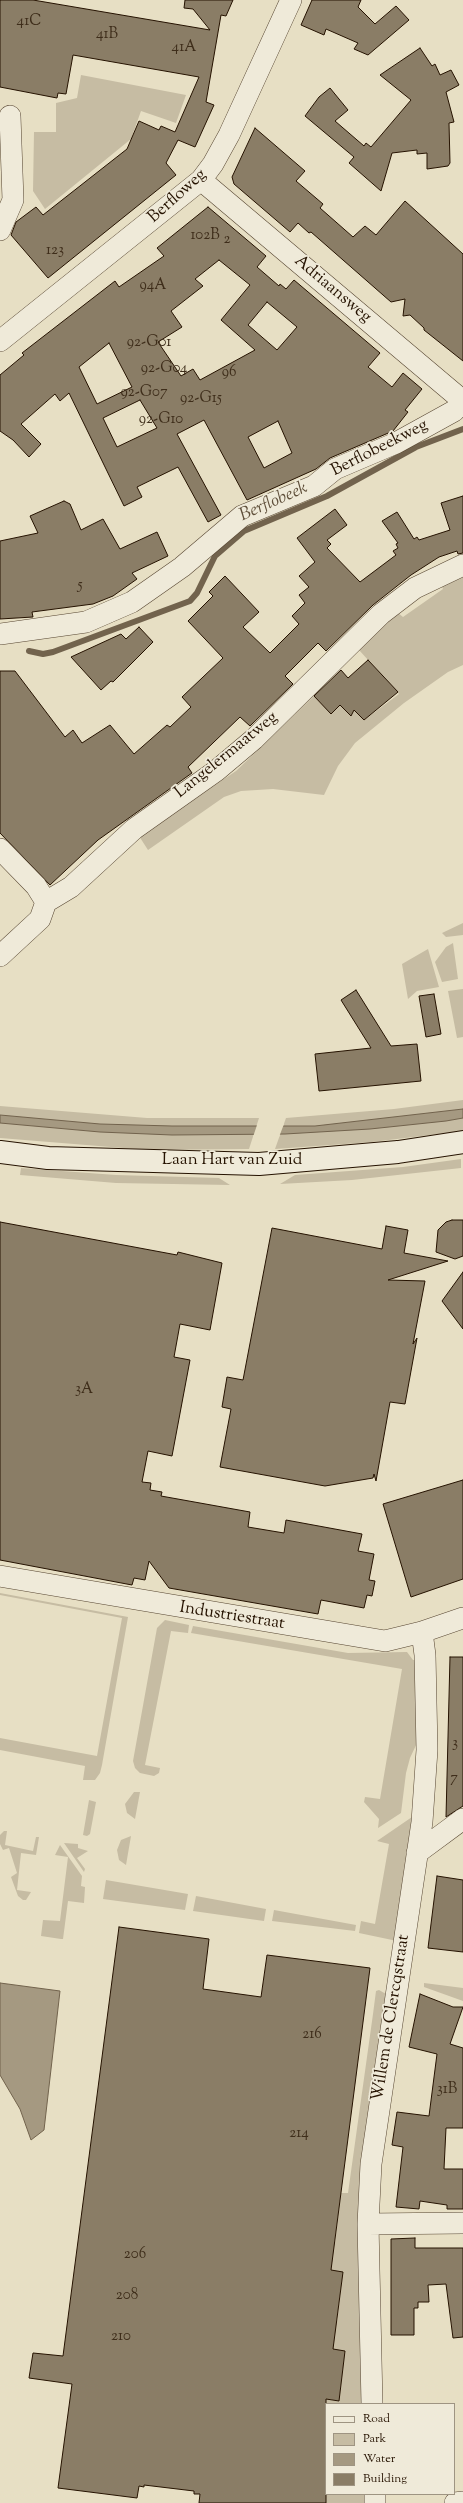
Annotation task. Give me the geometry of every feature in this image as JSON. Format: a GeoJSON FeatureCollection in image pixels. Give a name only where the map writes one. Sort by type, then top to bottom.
{"type":"FeatureCollection","features":[{"type":"Feature","properties":{"kind":"main road","name":"Laan Hart van Zuid"},"geometry":{"type":"LineString","coordinates":[[0,1152],[48,1158],[259,1164],[377,1154],[463,1142]]}},
{"type":"Feature","properties":{"kind":"street","name":"Berfloweg"},"geometry":{"type":"LineString","coordinates":[[3,332],[86,274],[201,180],[213,164],[229,135],[291,0]]}},
{"type":"Feature","properties":{"kind":"street"},"geometry":{"type":"LineString","coordinates":[[0,230],[13,200],[10,116]]}},
{"type":"Feature","properties":{"kind":"street","name":"Adriaansweg"},"geometry":{"type":"LineString","coordinates":[[201,180],[463,400]]}},
{"type":"Feature","properties":{"kind":"street","name":"Berflobeekweg"},"geometry":{"type":"LineString","coordinates":[[0,634],[86,622],[132,602],[182,567],[242,516],[314,486],[335,469],[396,443],[454,411],[463,400]]}},
{"type":"Feature","properties":{"kind":"street","name":"Langelermaatweg"},"geometry":{"type":"LineString","coordinates":[[46,902],[71,888],[134,829],[216,771],[254,739],[394,604],[436,576],[463,565]]}},
{"type":"Feature","properties":{"kind":"street"},"geometry":{"type":"LineString","coordinates":[[0,849],[36,886],[46,902],[40,919],[0,956]]}},
{"type":"Feature","properties":{"kind":"street","name":"Industriestraat"},"geometry":{"type":"LineString","coordinates":[[0,1576],[373,1639],[385,1640],[422,1632],[463,1618]]}},
{"type":"Feature","properties":{"kind":"street","name":"Willem de Clercqstraat"},"geometry":{"type":"LineString","coordinates":[[372,2403],[368,2224],[371,2164],[375,2128],[422,1822],[427,1750],[425,1655],[422,1632]]}},
{"type":"Feature","properties":{"kind":"street"},"geometry":{"type":"LineString","coordinates":[[417,1853],[463,1819]]}},
{"type":"Feature","properties":{"kind":"street"},"geometry":{"type":"LineString","coordinates":[[368,2224],[463,2223]]}},
{"type":"Feature","properties":{"kind":"street"},"geometry":{"type":"LineString","coordinates":[[455,2503],[463,2502]]}},
{"type":"Feature","properties":{"kind":"green space"},"geometry":{"type":"Polygon","coordinates":[[[81,75],[186,95],[176,123],[141,111],[131,139],[45,209],[33,191],[34,132],[56,132],[56,103],[77,98],[81,75]]]}},
{"type":"Feature","properties":{"kind":"green space"},"geometry":{"type":"Polygon","coordinates":[[[463,574],[463,665],[448,672],[404,703],[355,743],[338,766],[324,795],[273,789],[241,791],[224,797],[148,850],[139,836],[236,771],[314,696],[331,713],[340,705],[350,715],[354,710],[364,720],[399,694],[359,650],[397,612],[403,617],[443,589],[440,583],[463,574]]]}},
{"type":"Feature","properties":{"kind":"green space"},"geometry":{"type":"Polygon","coordinates":[[[463,923],[463,935],[446,937],[442,933],[463,923]]]}},
{"type":"Feature","properties":{"kind":"green space"},"geometry":{"type":"Polygon","coordinates":[[[453,943],[458,979],[442,982],[435,962],[446,947],[453,943]]]}},
{"type":"Feature","properties":{"kind":"green space"},"geometry":{"type":"Polygon","coordinates":[[[428,949],[439,987],[417,991],[408,999],[402,964],[428,949]]]}},
{"type":"Feature","properties":{"kind":"green space"},"geometry":{"type":"Polygon","coordinates":[[[463,989],[463,1037],[457,1038],[448,991],[463,989]]]}},
{"type":"Feature","properties":{"kind":"green space"},"geometry":{"type":"Polygon","coordinates":[[[463,1100],[463,1131],[372,1142],[275,1149],[286,1118],[394,1109],[463,1100]]]}},
{"type":"Feature","properties":{"kind":"green space"},"geometry":{"type":"Polygon","coordinates":[[[0,1106],[147,1118],[259,1118],[249,1149],[148,1150],[0,1138],[0,1106]]]}},
{"type":"Feature","properties":{"kind":"green space"},"geometry":{"type":"Polygon","coordinates":[[[461,1159],[461,1168],[352,1180],[280,1184],[295,1175],[403,1167],[461,1159]]]}},
{"type":"Feature","properties":{"kind":"green space"},"geometry":{"type":"Polygon","coordinates":[[[21,1168],[116,1175],[219,1178],[230,1185],[116,1183],[20,1175],[21,1168]]]}},
{"type":"Feature","properties":{"kind":"green space"},"geometry":{"type":"Polygon","coordinates":[[[0,1593],[128,1617],[102,1765],[100,1773],[95,1780],[83,1780],[85,1766],[0,1750],[0,1738],[97,1756],[122,1618],[0,1595],[0,1593]]]}},
{"type":"Feature","properties":{"kind":"green space"},"geometry":{"type":"Polygon","coordinates":[[[165,1620],[189,1625],[188,1633],[171,1631],[145,1765],[160,1768],[159,1773],[154,1776],[140,1773],[135,1768],[133,1761],[157,1628],[165,1620]]]}},
{"type":"Feature","properties":{"kind":"green space"},"geometry":{"type":"Polygon","coordinates":[[[193,1626],[348,1653],[407,1652],[413,1660],[419,1660],[417,1743],[410,1758],[406,1773],[401,1813],[378,1828],[379,1819],[364,1802],[365,1797],[380,1799],[402,1669],[191,1633],[193,1626]]]}},
{"type":"Feature","properties":{"kind":"green space"},"geometry":{"type":"Polygon","coordinates":[[[134,1792],[140,1792],[135,1819],[127,1813],[125,1804],[134,1792]]]}},
{"type":"Feature","properties":{"kind":"green space"},"geometry":{"type":"Polygon","coordinates":[[[89,1800],[96,1802],[90,1834],[87,1836],[83,1835],[89,1800]]]}},
{"type":"Feature","properties":{"kind":"green space"},"geometry":{"type":"Polygon","coordinates":[[[412,1817],[397,1941],[359,1933],[361,1921],[375,1924],[389,1844],[377,1841],[412,1817]]]}},
{"type":"Feature","properties":{"kind":"green space"},"geometry":{"type":"Polygon","coordinates":[[[4,1831],[7,1831],[5,1845],[33,1851],[36,1837],[39,1837],[36,1855],[21,1853],[17,1890],[31,1892],[26,1900],[23,1900],[18,1896],[11,1877],[17,1873],[9,1848],[3,1850],[0,1844],[0,1835],[4,1831]]]}},
{"type":"Feature","properties":{"kind":"green space"},"geometry":{"type":"Polygon","coordinates":[[[131,1836],[126,1865],[119,1860],[117,1850],[121,1840],[131,1836]]]}},
{"type":"Feature","properties":{"kind":"green space"},"geometry":{"type":"Polygon","coordinates":[[[64,1843],[78,1844],[78,1848],[88,1851],[77,1858],[85,1869],[84,1872],[64,1843]]]}},
{"type":"Feature","properties":{"kind":"green space"},"geometry":{"type":"Polygon","coordinates":[[[60,1845],[82,1876],[81,1886],[85,1887],[84,1903],[68,1901],[63,1939],[41,1936],[43,1920],[60,1921],[68,1857],[55,1855],[60,1845]]]}},
{"type":"Feature","properties":{"kind":"green space"},"geometry":{"type":"Polygon","coordinates":[[[106,1880],[188,1894],[185,1910],[103,1899],[106,1880]]]}},
{"type":"Feature","properties":{"kind":"green space"},"geometry":{"type":"Polygon","coordinates":[[[196,1896],[266,1909],[264,1921],[193,1911],[196,1896]]]}},
{"type":"Feature","properties":{"kind":"green space"},"geometry":{"type":"Polygon","coordinates":[[[274,1910],[356,1925],[355,1931],[272,1921],[274,1910]]]}},
{"type":"Feature","properties":{"kind":"green space"},"geometry":{"type":"Polygon","coordinates":[[[424,1983],[463,1988],[463,2001],[424,1987],[424,1983]]]}},
{"type":"Feature","properties":{"kind":"green space"},"geometry":{"type":"Polygon","coordinates":[[[379,1990],[386,1994],[371,2091],[367,2132],[364,2403],[325,2403],[317,2398],[339,2401],[345,2351],[282,2343],[337,2321],[343,2272],[292,2265],[335,2242],[341,2193],[348,2193],[376,1991],[379,1990]]]}},
{"type":"Feature","properties":{"kind":"green space"},"geometry":{"type":"Polygon","coordinates":[[[325,2494],[367,2495],[367,2503],[298,2503],[325,2494]]]}},
{"type":"Feature","properties":{"kind":"water"},"geometry":{"type":"Polygon","coordinates":[[[463,1109],[463,1118],[446,1121],[370,1129],[285,1134],[172,1135],[100,1132],[0,1123],[0,1115],[100,1124],[172,1126],[315,1126],[463,1109]]]}},
{"type":"Feature","properties":{"kind":"water"},"geometry":{"type":"Polygon","coordinates":[[[0,1983],[60,1991],[44,2130],[31,2140],[20,2109],[0,2075],[0,1983]]]}},
{"type":"Feature","properties":{"kind":"pier"},"geometry":{"type":"Polygon","coordinates":[[[284,1124],[279,1137],[253,1137],[257,1125],[284,1124]]]}},
{"type":"Feature","properties":{"kind":"building"},"geometry":{"type":"Polygon","coordinates":[[[0,0],[33,0],[210,30],[193,9],[184,8],[185,0],[233,0],[226,16],[221,15],[206,102],[214,105],[195,147],[178,140],[166,163],[176,175],[48,278],[11,235],[16,222],[36,207],[43,215],[127,149],[139,121],[159,130],[161,126],[175,132],[199,77],[73,55],[66,94],[58,93],[57,98],[0,87],[0,0]]]}},
{"type":"Feature","properties":{"kind":"building"},"geometry":{"type":"Polygon","coordinates":[[[312,0],[361,0],[358,7],[375,24],[396,6],[409,20],[368,55],[354,49],[358,43],[326,29],[324,35],[301,25],[312,0]]]}},
{"type":"Feature","properties":{"kind":"building"},"geometry":{"type":"Polygon","coordinates":[[[420,48],[432,66],[435,64],[440,75],[451,70],[459,85],[446,92],[454,122],[449,123],[450,163],[448,166],[427,169],[427,153],[417,154],[417,150],[392,153],[381,191],[349,163],[354,157],[305,116],[319,97],[330,88],[348,110],[335,121],[364,146],[366,143],[371,147],[411,100],[380,75],[420,48]]]}},
{"type":"Feature","properties":{"kind":"building"},"geometry":{"type":"Polygon","coordinates":[[[255,128],[305,171],[296,181],[323,204],[320,208],[353,237],[365,226],[376,235],[405,201],[463,254],[463,361],[424,330],[424,328],[410,315],[403,316],[405,299],[391,302],[311,232],[309,233],[298,223],[290,232],[234,184],[232,177],[255,128]]]}},
{"type":"Feature","properties":{"kind":"building"},"geometry":{"type":"Polygon","coordinates":[[[208,207],[266,256],[257,267],[279,286],[280,284],[286,289],[294,280],[380,353],[368,367],[392,387],[403,373],[422,389],[405,410],[408,412],[393,431],[330,458],[316,469],[247,500],[204,420],[177,434],[221,515],[208,522],[178,467],[137,487],[142,497],[124,506],[69,393],[60,401],[55,394],[21,424],[41,444],[29,457],[13,440],[0,431],[0,375],[24,355],[22,353],[115,281],[119,287],[164,256],[157,248],[208,207]],[[219,260],[195,279],[203,286],[171,311],[182,327],[158,342],[181,376],[193,369],[200,380],[255,350],[221,320],[250,285],[219,260]],[[267,302],[248,325],[277,350],[297,327],[267,302]],[[109,343],[79,367],[97,404],[132,387],[109,343]],[[140,400],[103,418],[117,447],[157,428],[140,400]],[[278,421],[248,437],[264,468],[292,453],[278,421]]]}},
{"type":"Feature","properties":{"kind":"building"},"geometry":{"type":"Polygon","coordinates":[[[463,496],[463,553],[458,554],[457,551],[439,557],[411,575],[373,605],[326,651],[318,643],[285,676],[293,684],[250,726],[240,717],[188,767],[192,773],[98,840],[50,885],[0,833],[0,671],[15,671],[65,737],[73,730],[82,743],[110,725],[134,754],[167,725],[170,727],[191,707],[182,697],[223,658],[188,621],[213,596],[209,592],[225,576],[259,612],[243,627],[270,653],[299,624],[292,616],[305,603],[299,595],[309,587],[299,576],[315,562],[297,538],[335,509],[347,525],[327,540],[331,544],[327,548],[360,582],[396,555],[393,551],[398,548],[396,544],[398,543],[382,521],[397,512],[414,539],[417,537],[419,540],[450,530],[441,503],[463,496]]]}},
{"type":"Feature","properties":{"kind":"building"},"geometry":{"type":"Polygon","coordinates":[[[64,501],[70,504],[81,530],[103,519],[120,549],[157,532],[168,556],[132,573],[137,579],[113,596],[93,604],[32,612],[33,617],[0,619],[0,541],[38,533],[30,516],[64,501]]]}},
{"type":"Feature","properties":{"kind":"building"},"geometry":{"type":"Polygon","coordinates":[[[139,627],[153,642],[113,682],[111,681],[101,690],[71,657],[121,634],[126,639],[139,627]]]}},
{"type":"Feature","properties":{"kind":"building"},"geometry":{"type":"Polygon","coordinates":[[[368,660],[398,692],[364,720],[354,710],[351,716],[340,705],[331,714],[314,696],[341,670],[348,678],[368,660]]]}},
{"type":"Feature","properties":{"kind":"building"},"geometry":{"type":"Polygon","coordinates":[[[356,990],[391,1046],[417,1044],[421,1081],[319,1091],[315,1054],[371,1048],[341,1000],[356,990]]]}},
{"type":"Feature","properties":{"kind":"building"},"geometry":{"type":"Polygon","coordinates":[[[434,994],[441,1034],[426,1037],[419,996],[434,994]]]}},
{"type":"Feature","properties":{"kind":"building"},"geometry":{"type":"Polygon","coordinates":[[[452,1220],[463,1220],[463,1256],[455,1259],[436,1252],[438,1230],[446,1222],[452,1220]]]}},
{"type":"Feature","properties":{"kind":"building"},"geometry":{"type":"Polygon","coordinates":[[[0,1222],[177,1255],[178,1252],[222,1263],[210,1330],[180,1324],[174,1357],[190,1360],[172,1456],[148,1451],[142,1482],[151,1483],[150,1490],[162,1492],[161,1496],[250,1512],[248,1527],[284,1533],[286,1520],[362,1534],[358,1551],[374,1554],[369,1580],[375,1581],[372,1596],[367,1595],[364,1608],[321,1600],[318,1614],[169,1588],[149,1561],[145,1580],[134,1578],[132,1585],[0,1560],[0,1222]]]}},
{"type":"Feature","properties":{"kind":"building"},"geometry":{"type":"Polygon","coordinates":[[[386,1226],[408,1230],[404,1253],[448,1261],[388,1280],[425,1281],[413,1344],[417,1338],[405,1404],[390,1402],[376,1481],[374,1474],[373,1478],[325,1486],[220,1467],[231,1409],[222,1407],[227,1377],[243,1380],[272,1228],[382,1249],[386,1226]]]}},
{"type":"Feature","properties":{"kind":"building"},"geometry":{"type":"Polygon","coordinates":[[[463,1272],[463,1329],[442,1301],[463,1272]]]}},
{"type":"Feature","properties":{"kind":"building"},"geometry":{"type":"Polygon","coordinates":[[[463,1480],[463,1579],[411,1597],[383,1504],[463,1480]]]}},
{"type":"Feature","properties":{"kind":"building"},"geometry":{"type":"Polygon","coordinates":[[[450,1657],[463,1657],[463,1806],[446,1817],[450,1657]]]}},
{"type":"Feature","properties":{"kind":"building"},"geometry":{"type":"Polygon","coordinates":[[[437,1876],[463,1880],[463,1952],[428,1948],[437,1876]]]}},
{"type":"Feature","properties":{"kind":"building"},"geometry":{"type":"Polygon","coordinates":[[[119,1927],[209,1939],[203,1989],[261,1997],[267,1955],[370,1968],[331,2270],[343,2272],[333,2349],[345,2351],[339,2401],[326,2399],[325,2403],[326,2503],[199,2503],[200,2494],[194,2494],[194,2491],[144,2485],[144,2487],[139,2486],[137,2498],[58,2488],[72,2384],[29,2378],[33,2353],[63,2356],[119,1927]]]}},
{"type":"Feature","properties":{"kind":"building"},"geometry":{"type":"Polygon","coordinates":[[[420,1994],[453,2007],[463,2007],[450,2044],[463,2048],[463,2128],[446,2128],[444,2169],[463,2169],[463,2209],[447,2209],[447,2205],[420,2201],[419,2209],[396,2207],[403,2147],[392,2145],[397,2112],[429,2116],[437,2054],[409,2047],[420,1994]]]}},
{"type":"Feature","properties":{"kind":"building"},"geometry":{"type":"Polygon","coordinates":[[[415,2238],[415,2248],[463,2248],[463,2337],[453,2338],[446,2284],[428,2285],[429,2302],[418,2302],[418,2308],[414,2308],[414,2335],[391,2335],[391,2239],[415,2238]]]}},
{"type":"Feature","properties":{"kind":"waterway","name":"Berflobeek"},"geometry":{"type":"LineString","coordinates":[[29,651],[43,654],[53,652],[190,601],[197,593],[215,556],[244,531],[327,496],[416,447],[463,429]]}}]}
